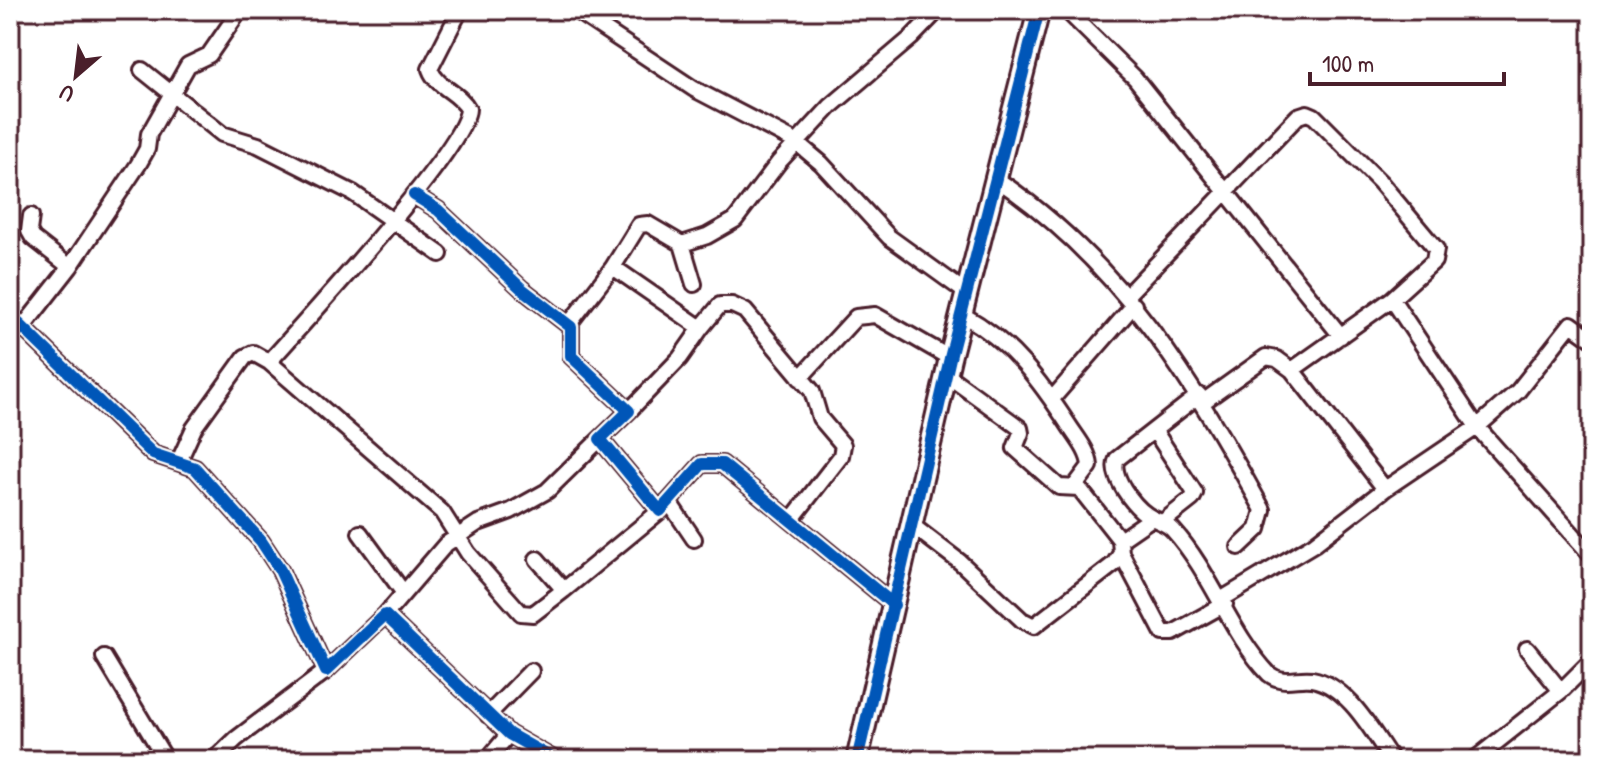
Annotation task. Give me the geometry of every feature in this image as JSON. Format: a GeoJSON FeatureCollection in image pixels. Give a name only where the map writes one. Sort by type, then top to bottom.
{"type":"FeatureCollection","features":[{"type":"Feature","properties":{"kind":"street"},"geometry":{"type":"LineString","coordinates":[[23,327],[70,267],[138,165],[147,149],[149,134],[188,65],[209,55],[240,10]]}},
{"type":"Feature","properties":{"kind":"street"},"geometry":{"type":"LineString","coordinates":[[269,362],[414,195],[454,141],[468,115],[465,104],[436,81],[430,69],[460,10]]}},
{"type":"Feature","properties":{"kind":"street"},"geometry":{"type":"LineString","coordinates":[[575,10],[694,89],[796,142],[821,163],[889,237],[968,294]]}},
{"type":"Feature","properties":{"kind":"street"},"geometry":{"type":"LineString","coordinates":[[682,244],[707,236],[735,220],[796,142],[938,10]]}},
{"type":"Feature","properties":{"kind":"street"},"geometry":{"type":"LineString","coordinates":[[857,760],[949,366],[1039,10]]}},
{"type":"Feature","properties":{"kind":"street"},"geometry":{"type":"LineString","coordinates":[[1066,10],[1135,78],[1341,336]]}},
{"type":"Feature","properties":{"kind":"street"},"geometry":{"type":"LineString","coordinates":[[142,70],[222,134],[292,161],[392,218],[440,254]]}},
{"type":"Feature","properties":{"kind":"street"},"geometry":{"type":"LineString","coordinates":[[1052,399],[1130,300],[1227,190],[1298,116],[1307,113],[1314,116],[1380,182],[1436,249],[1434,261],[1392,299],[1292,370]]}},
{"type":"Feature","properties":{"kind":"street"},"geometry":{"type":"LineString","coordinates":[[998,180],[1062,227],[1130,300],[1201,398],[1263,510],[1262,523],[1239,547]]}},
{"type":"Feature","properties":{"kind":"street"},"geometry":{"type":"LineString","coordinates":[[414,195],[438,210],[522,289],[569,324],[573,332],[569,349],[571,356],[629,411]]}},
{"type":"Feature","properties":{"kind":"street"},"geometry":{"type":"LineString","coordinates":[[31,216],[29,231],[33,238],[70,267]]}},
{"type":"Feature","properties":{"kind":"street"},"geometry":{"type":"LineString","coordinates":[[569,324],[613,267],[639,225],[656,228],[682,244],[694,284]]}},
{"type":"Feature","properties":{"kind":"street"},"geometry":{"type":"LineString","coordinates":[[613,267],[701,328]]}},
{"type":"Feature","properties":{"kind":"street"},"geometry":{"type":"LineString","coordinates":[[1392,299],[1477,427],[1592,556]]}},
{"type":"Feature","properties":{"kind":"street"},"geometry":{"type":"LineString","coordinates":[[214,760],[236,739],[326,671],[385,615],[458,535],[547,491],[680,358],[720,305],[738,307],[812,391],[820,418],[844,449],[792,519]]}},
{"type":"Feature","properties":{"kind":"street"},"geometry":{"type":"LineString","coordinates":[[800,378],[856,317],[869,313],[949,366],[1020,428],[1021,433],[1014,447],[1059,487],[1075,486],[1086,475],[1091,461],[1052,399],[1015,352],[996,335],[963,315]]}},
{"type":"Feature","properties":{"kind":"street"},"geometry":{"type":"LineString","coordinates":[[10,315],[126,431],[160,459],[179,461],[207,478],[261,541],[280,570],[326,671]]}},
{"type":"Feature","properties":{"kind":"street"},"geometry":{"type":"LineString","coordinates":[[1075,486],[1121,547],[1163,633],[1173,633],[1314,544],[1385,489],[1477,427],[1532,376],[1569,325],[1577,325],[1592,339]]}},
{"type":"Feature","properties":{"kind":"street"},"geometry":{"type":"LineString","coordinates":[[179,461],[194,428],[245,357],[253,353],[269,362],[400,472],[449,519],[468,553],[524,616],[533,614],[564,590],[665,506],[702,464],[717,462],[792,519],[894,605]]}},
{"type":"Feature","properties":{"kind":"street"},"geometry":{"type":"LineString","coordinates":[[1385,489],[1292,370],[1277,359],[1266,357],[1154,430],[1114,465],[1131,499],[1186,546],[1269,674],[1287,681],[1315,680],[1337,691],[1361,717],[1392,760]]}},
{"type":"Feature","properties":{"kind":"street"},"geometry":{"type":"LineString","coordinates":[[913,526],[960,562],[1022,620],[1034,626],[1114,564],[1121,547],[1192,499],[1195,493],[1154,430]]}},
{"type":"Feature","properties":{"kind":"street"},"geometry":{"type":"LineString","coordinates":[[600,439],[694,539]]}},
{"type":"Feature","properties":{"kind":"street"},"geometry":{"type":"LineString","coordinates":[[360,533],[403,592]]}},
{"type":"Feature","properties":{"kind":"street"},"geometry":{"type":"LineString","coordinates":[[537,559],[564,590]]}},
{"type":"Feature","properties":{"kind":"street"},"geometry":{"type":"LineString","coordinates":[[385,615],[509,734],[555,760]]}},
{"type":"Feature","properties":{"kind":"street"},"geometry":{"type":"LineString","coordinates":[[1527,649],[1561,691]]}},
{"type":"Feature","properties":{"kind":"street"},"geometry":{"type":"LineString","coordinates":[[104,657],[166,760]]}},
{"type":"Feature","properties":{"kind":"street"},"geometry":{"type":"LineString","coordinates":[[1474,760],[1561,691],[1592,660]]}},
{"type":"Feature","properties":{"kind":"street"},"geometry":{"type":"LineString","coordinates":[[488,715],[531,671]]}},
{"type":"Feature","properties":{"kind":"street"},"geometry":{"type":"LineString","coordinates":[[487,760],[509,734]]}},
{"type":"Feature","properties":{"kind":"cycle path"},"geometry":{"type":"LineString","coordinates":[[857,760],[950,358],[1039,10]]}},
{"type":"Feature","properties":{"kind":"cycle path"},"geometry":{"type":"LineString","coordinates":[[414,195],[438,210],[522,289],[571,327],[571,356],[629,411],[600,439],[660,511],[702,464],[722,464],[894,605]]}},
{"type":"Feature","properties":{"kind":"cycle path"},"geometry":{"type":"LineString","coordinates":[[10,315],[153,454],[195,468],[261,541],[280,570],[326,671],[385,615],[509,734],[555,760]]}}]}
